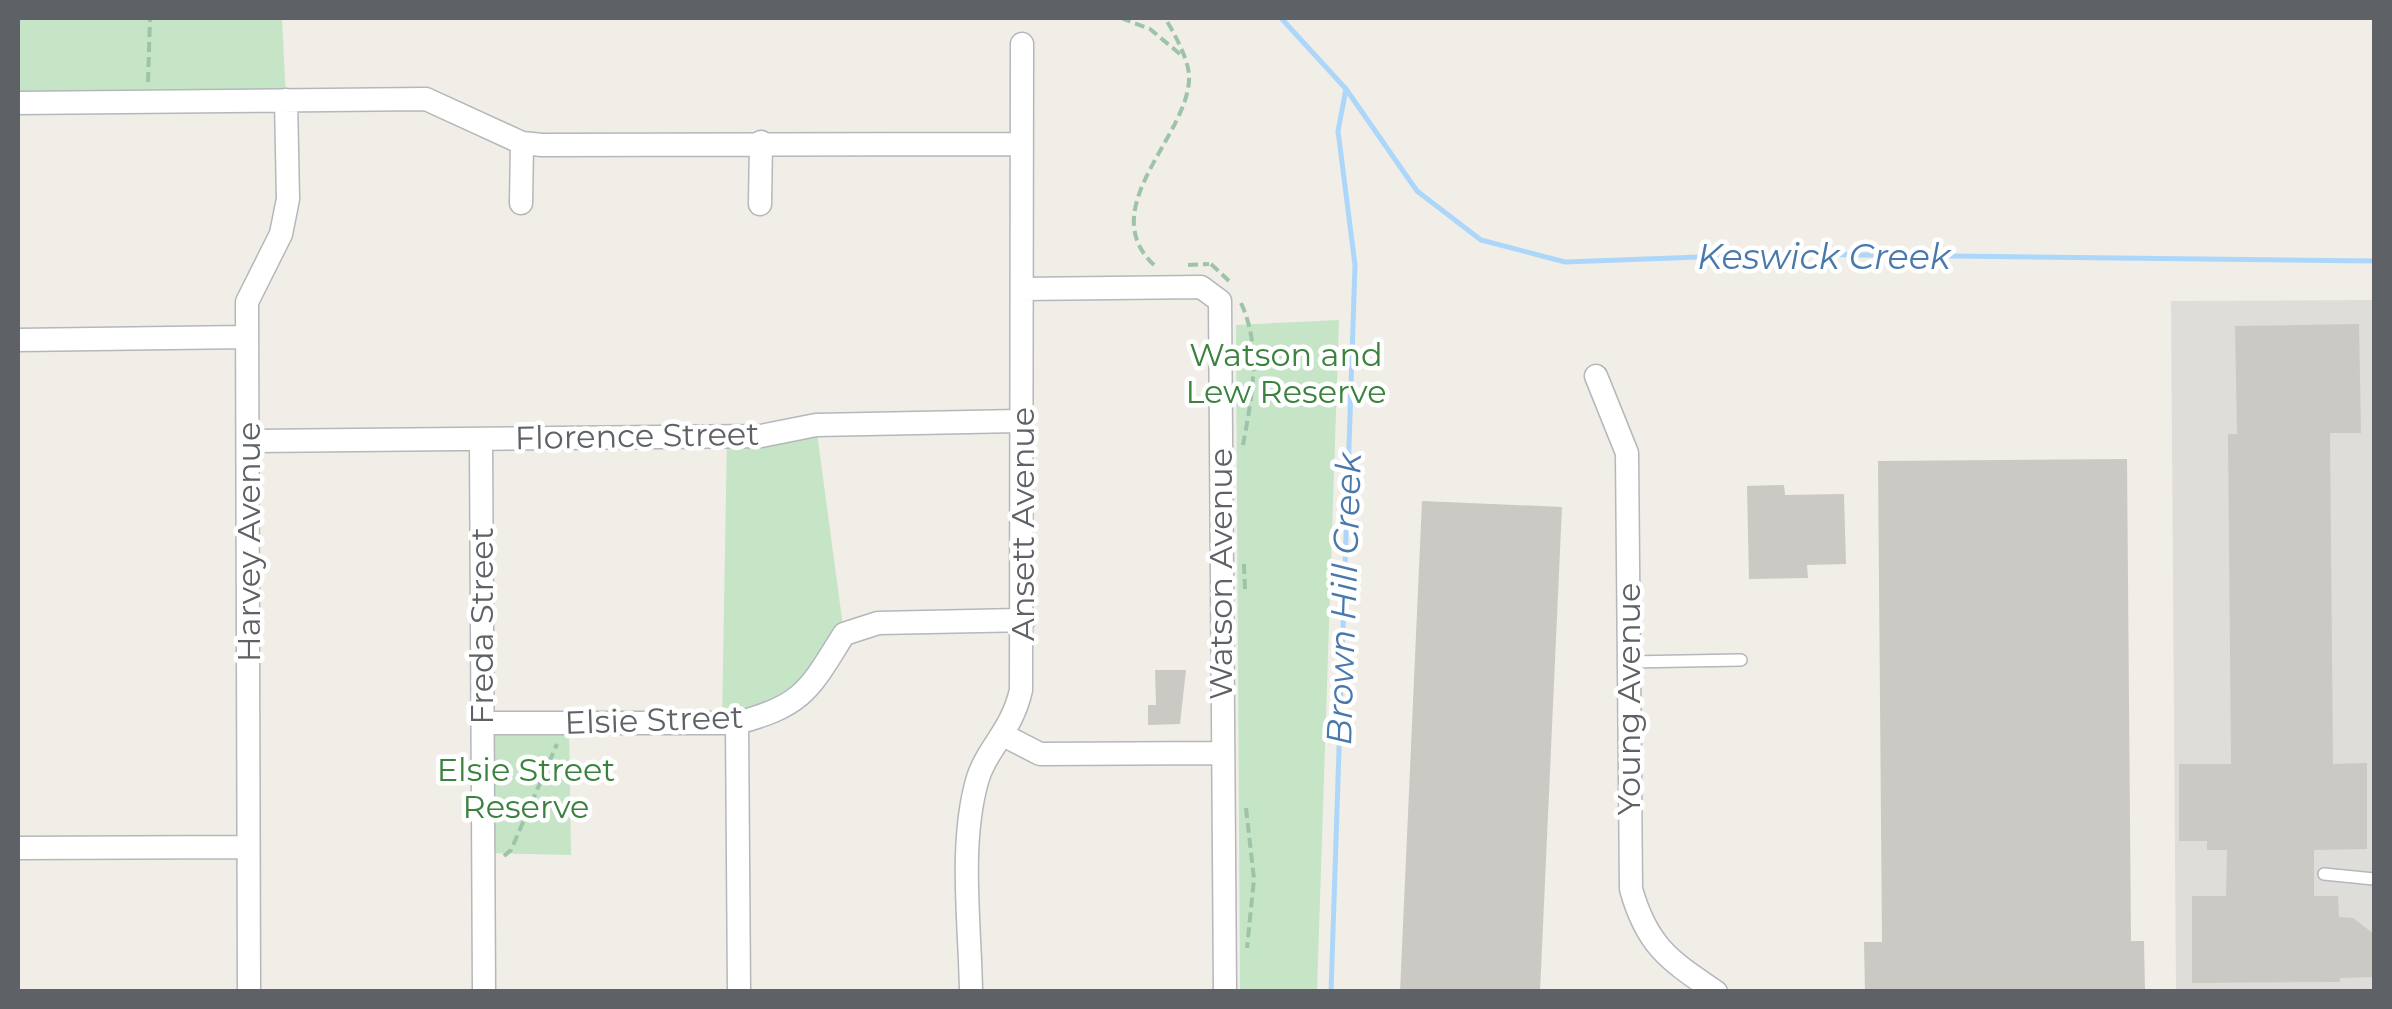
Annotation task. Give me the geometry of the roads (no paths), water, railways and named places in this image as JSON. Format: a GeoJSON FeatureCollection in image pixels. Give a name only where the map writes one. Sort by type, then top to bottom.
{"type":"FeatureCollection","features":[{"type":"Feature","properties":{"kind":"street","name":"Ansett Avenue"},"geometry":{"type":"LineString","coordinates":[[971,992],[968,813],[979,774],[1005,736],[1021,690],[1022,44]]}},
{"type":"Feature","properties":{"kind":"street"},"geometry":{"type":"LineString","coordinates":[[18,102],[426,99],[522,143],[1022,144]]}},
{"type":"Feature","properties":{"kind":"street","name":"Harvey Avenue"},"geometry":{"type":"LineString","coordinates":[[248,992],[247,302],[281,234],[288,199],[286,100]]}},
{"type":"Feature","properties":{"kind":"street"},"geometry":{"type":"LineString","coordinates":[[760,204],[761,142]]}},
{"type":"Feature","properties":{"kind":"street"},"geometry":{"type":"LineString","coordinates":[[520,203],[522,143]]}},
{"type":"Feature","properties":{"kind":"street","name":"Watson Avenue"},"geometry":{"type":"LineString","coordinates":[[1022,289],[1200,287],[1220,301],[1225,992]]}},
{"type":"Feature","properties":{"kind":"street"},"geometry":{"type":"LineString","coordinates":[[18,340],[246,337]]}},
{"type":"Feature","properties":{"kind":"street","name":"Young Avenue"},"geometry":{"type":"LineString","coordinates":[[1596,376],[1627,454],[1631,889],[1641,926],[1666,957],[1716,992]]}},
{"type":"Feature","properties":{"kind":"street","name":"Florence Street"},"geometry":{"type":"LineString","coordinates":[[250,441],[762,436],[816,424],[1024,420]]}},
{"type":"Feature","properties":{"kind":"street","name":"Freda Street"},"geometry":{"type":"LineString","coordinates":[[481,440],[484,992]]}},
{"type":"Feature","properties":{"kind":"street","name":"Elsie Street"},"geometry":{"type":"LineString","coordinates":[[483,723],[737,724],[775,713],[810,690],[844,634],[878,624],[1024,620]]}},
{"type":"Feature","properties":{"kind":"street"},"geometry":{"type":"LineString","coordinates":[[737,724],[739,992]]}},
{"type":"Feature","properties":{"kind":"street"},"geometry":{"type":"LineString","coordinates":[[1005,736],[1040,754],[1222,754]]}},
{"type":"Feature","properties":{"kind":"street"},"geometry":{"type":"LineString","coordinates":[[18,848],[248,847]]}},
{"type":"Feature","properties":{"kind":"lane"},"geometry":{"type":"LineString","coordinates":[[1630,662],[1741,660]]}},
{"type":"Feature","properties":{"kind":"lane"},"geometry":{"type":"LineString","coordinates":[[2324,874],[2374,879]]}},
{"type":"Feature","properties":{"kind":"waterway","name":"Keswick Creek"},"geometry":{"type":"LineString","coordinates":[[1281,18],[1346,89],[1417,191],[1481,240],[1565,262],[1782,254],[2374,261]]}},
{"type":"Feature","properties":{"kind":"waterway","name":"Brown Hill Creek"},"geometry":{"type":"LineString","coordinates":[[1331,992],[1355,265],[1338,131],[1346,89]]}},
{"type":"Feature","properties":{"kind":"park label","name":"Watson and Lew Reserve"},"geometry":{"type":"Point","coordinates":[1286,374]}},
{"type":"Feature","properties":{"kind":"park label","name":"Elsie Street Reserve"},"geometry":{"type":"Point","coordinates":[526,788]}}]}
